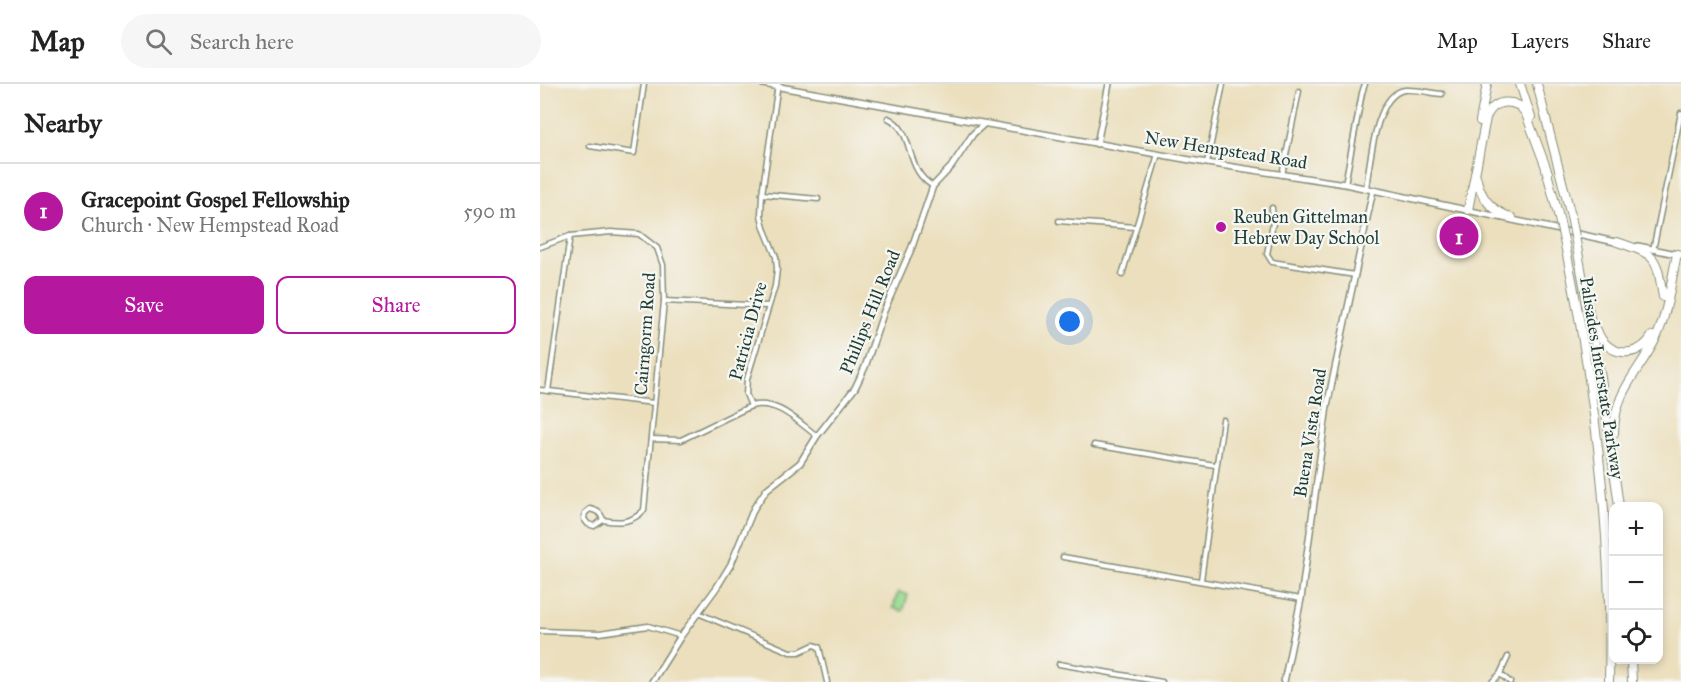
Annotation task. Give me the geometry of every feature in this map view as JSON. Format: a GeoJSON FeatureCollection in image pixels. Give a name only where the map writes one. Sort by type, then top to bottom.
{"type":"FeatureCollection","features":[{"type":"Feature","properties":{"kind":"highway"},"geometry":{"type":"LineString","coordinates":[[1466,209],[1487,84]]}},
{"type":"Feature","properties":{"kind":"highway","name":"Palisades Interstate Parkway"},"geometry":{"type":"LineString","coordinates":[[1520,84],[1548,173],[1558,214],[1589,373],[1600,456],[1608,557],[1609,682]]}},
{"type":"Feature","properties":{"kind":"highway","name":"Palisades Interstate Parkway"},"geometry":{"type":"LineString","coordinates":[[1537,84],[1571,216],[1580,261],[1601,378],[1618,502]]}},
{"type":"Feature","properties":{"kind":"highway"},"geometry":{"type":"LineString","coordinates":[[1466,209],[1487,115],[1495,106],[1509,102],[1520,106],[1526,114],[1548,173]]}},
{"type":"Feature","properties":{"kind":"highway"},"geometry":{"type":"LineString","coordinates":[[1476,170],[1479,188],[1486,202],[1493,209],[1512,218]]}},
{"type":"Feature","properties":{"kind":"highway"},"geometry":{"type":"LineString","coordinates":[[1617,242],[1644,252],[1654,260],[1660,272],[1663,297]]}},
{"type":"Feature","properties":{"kind":"highway"},"geometry":{"type":"LineString","coordinates":[[1580,261],[1598,333],[1604,344],[1614,351],[1623,353],[1633,352],[1647,344],[1656,325],[1677,254]]}},
{"type":"Feature","properties":{"kind":"highway"},"geometry":{"type":"LineString","coordinates":[[1617,494],[1614,429],[1616,409],[1626,383],[1657,334],[1677,254]]}},
{"type":"Feature","properties":{"kind":"highway"},"geometry":{"type":"LineString","coordinates":[[1631,664],[1632,682]]}},
{"type":"Feature","properties":{"kind":"street"},"geometry":{"type":"LineString","coordinates":[[590,146],[634,153],[642,92],[646,84]]}},
{"type":"Feature","properties":{"kind":"street","name":"New Hempstead Road"},"geometry":{"type":"LineString","coordinates":[[763,84],[1207,163],[1345,184],[1677,254]]}},
{"type":"Feature","properties":{"kind":"street"},"geometry":{"type":"LineString","coordinates":[[1097,144],[1109,84]]}},
{"type":"Feature","properties":{"kind":"street"},"geometry":{"type":"LineString","coordinates":[[1207,163],[1223,84]]}},
{"type":"Feature","properties":{"kind":"street"},"geometry":{"type":"LineString","coordinates":[[1345,184],[1365,84]]}},
{"type":"Feature","properties":{"kind":"street","name":"Patricia Drive"},"geometry":{"type":"LineString","coordinates":[[751,406],[746,394],[747,379],[775,286],[777,269],[776,257],[761,215],[778,85]]}},
{"type":"Feature","properties":{"kind":"street"},"geometry":{"type":"LineString","coordinates":[[1366,188],[1379,118],[1384,107],[1397,93],[1406,90],[1442,94]]}},
{"type":"Feature","properties":{"kind":"street"},"geometry":{"type":"LineString","coordinates":[[1281,175],[1299,91]]}},
{"type":"Feature","properties":{"kind":"street"},"geometry":{"type":"LineString","coordinates":[[1653,249],[1681,112]]}},
{"type":"Feature","properties":{"kind":"street"},"geometry":{"type":"LineString","coordinates":[[888,118],[901,128],[917,173],[933,186]]}},
{"type":"Feature","properties":{"kind":"street","name":"Phillips Hill Road"},"geometry":{"type":"LineString","coordinates":[[652,682],[731,564],[754,508],[767,489],[800,463],[817,436],[855,388],[865,367],[884,311],[912,247],[933,186],[951,167],[973,134],[984,124]]}},
{"type":"Feature","properties":{"kind":"street"},"geometry":{"type":"LineString","coordinates":[[1122,275],[1158,154]]}},
{"type":"Feature","properties":{"kind":"street","name":"Buena Vista Road"},"geometry":{"type":"LineString","coordinates":[[1284,682],[1301,599],[1327,406],[1373,190]]}},
{"type":"Feature","properties":{"kind":"street"},"geometry":{"type":"LineString","coordinates":[[762,194],[818,199]]}},
{"type":"Feature","properties":{"kind":"street"},"geometry":{"type":"LineString","coordinates":[[1272,208],[1273,223],[1267,254],[1272,262],[1356,275]]}},
{"type":"Feature","properties":{"kind":"street"},"geometry":{"type":"LineString","coordinates":[[1059,221],[1135,227]]}},
{"type":"Feature","properties":{"kind":"street","name":"Cairngorm Road"},"geometry":{"type":"LineString","coordinates":[[540,247],[570,236],[611,232],[639,234],[657,248],[663,265],[664,301],[644,510],[628,521],[603,520]]}},
{"type":"Feature","properties":{"kind":"street"},"geometry":{"type":"LineString","coordinates":[[549,391],[570,236]]}},
{"type":"Feature","properties":{"kind":"street"},"geometry":{"type":"LineString","coordinates":[[664,301],[768,306]]}},
{"type":"Feature","properties":{"kind":"street"},"geometry":{"type":"LineString","coordinates":[[540,390],[654,403]]}},
{"type":"Feature","properties":{"kind":"street"},"geometry":{"type":"LineString","coordinates":[[651,439],[681,440],[751,406],[763,403],[775,406],[817,436]]}},
{"type":"Feature","properties":{"kind":"street"},"geometry":{"type":"LineString","coordinates":[[1201,580],[1223,420]]}},
{"type":"Feature","properties":{"kind":"street"},"geometry":{"type":"LineString","coordinates":[[1094,445],[1215,465]]}},
{"type":"Feature","properties":{"kind":"street"},"geometry":{"type":"LineString","coordinates":[[590,509],[597,510],[603,520],[594,526],[588,524],[584,519],[585,513],[590,509]]}},
{"type":"Feature","properties":{"kind":"street"},"geometry":{"type":"LineString","coordinates":[[1062,557],[1301,599]]}},
{"type":"Feature","properties":{"kind":"street"},"geometry":{"type":"LineString","coordinates":[[697,613],[790,652],[805,650],[814,645],[819,646],[827,682]]}},
{"type":"Feature","properties":{"kind":"street"},"geometry":{"type":"LineString","coordinates":[[540,631],[600,633],[648,626],[681,636]]}},
{"type":"Feature","properties":{"kind":"street"},"geometry":{"type":"LineString","coordinates":[[1492,682],[1500,674],[1508,657]]}},
{"type":"Feature","properties":{"kind":"street"},"geometry":{"type":"LineString","coordinates":[[1059,664],[1162,682]]}},
{"type":"Feature","properties":{"kind":"street"},"geometry":{"type":"LineString","coordinates":[[1500,674],[1510,682]]}},
{"type":"Feature","properties":{"kind":"green space"},"geometry":{"type":"Polygon","coordinates":[[[898,592],[908,595],[903,611],[893,608],[898,592]]]}},
{"type":"Feature","properties":{"kind":"place","name":"Reuben Gittelman Hebrew Day School"},"geometry":{"type":"Point","coordinates":[1221,227]}},
{"type":"Feature","properties":{"kind":"place","name":"Gracepoint Gospel Fellowship"},"geometry":{"type":"Point","coordinates":[1459,236]}}]}
